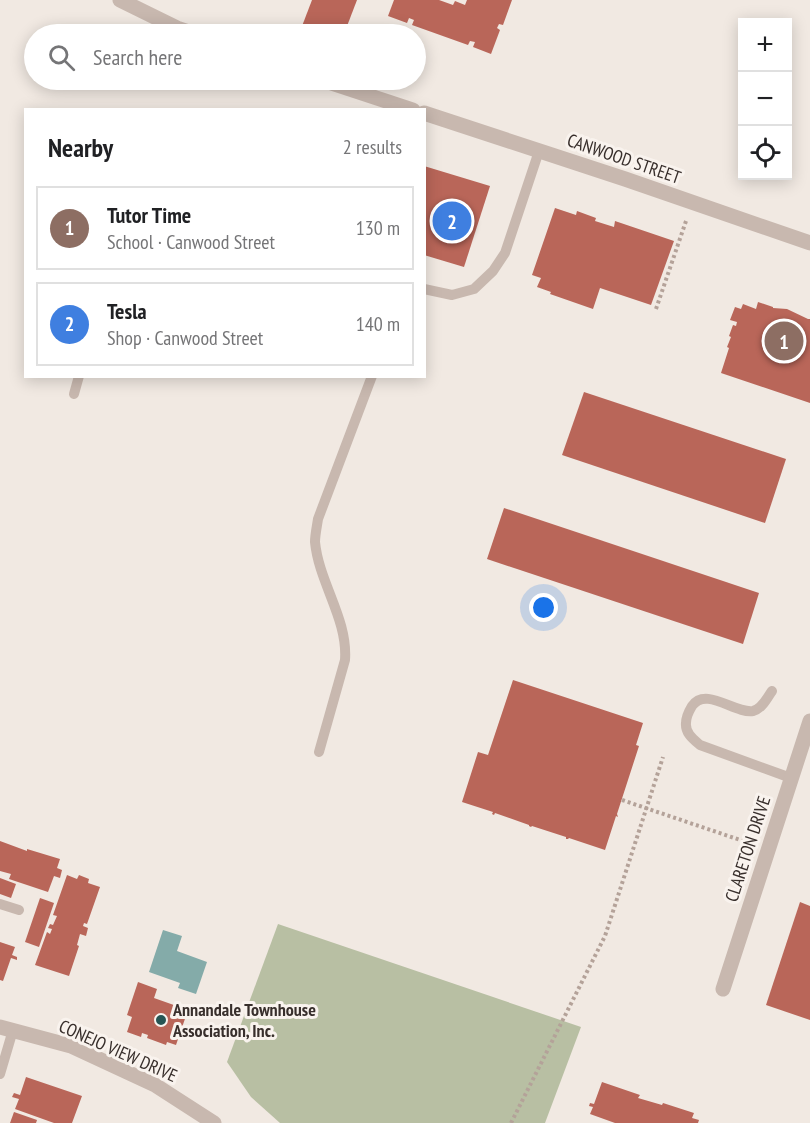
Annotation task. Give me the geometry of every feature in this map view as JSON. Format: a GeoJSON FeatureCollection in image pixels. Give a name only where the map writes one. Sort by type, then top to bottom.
{"type":"FeatureCollection","features":[{"type":"Feature","properties":{"kind":"street"},"geometry":{"type":"LineString","coordinates":[[120,0],[170,24]]}},
{"type":"Feature","properties":{"kind":"street"},"geometry":{"type":"LineString","coordinates":[[352,90],[407,108]]}},
{"type":"Feature","properties":{"kind":"street","name":"CANWOOD STREET"},"geometry":{"type":"LineString","coordinates":[[426,114],[810,243]]}},
{"type":"Feature","properties":{"kind":"street","name":"CLARETON DRIVE"},"geometry":{"type":"LineString","coordinates":[[723,989],[810,721]]}},
{"type":"Feature","properties":{"kind":"street","name":"CONEJO VIEW DRIVE"},"geometry":{"type":"LineString","coordinates":[[6,1028],[70,1047],[155,1085],[214,1123]]}},
{"type":"Feature","properties":{"kind":"lane"},"geometry":{"type":"LineString","coordinates":[[426,293],[452,295],[474,289],[494,271],[505,252],[539,151]]}},
{"type":"Feature","properties":{"kind":"lane"},"geometry":{"type":"LineString","coordinates":[[74,394],[78,378]]}},
{"type":"Feature","properties":{"kind":"lane"},"geometry":{"type":"LineString","coordinates":[[319,752],[345,660],[346,646],[321,568],[315,541],[318,519],[371,378]]}},
{"type":"Feature","properties":{"kind":"lane"},"geometry":{"type":"LineString","coordinates":[[772,691],[760,708],[754,711],[747,711],[711,699],[700,700],[694,703],[690,710],[686,730],[700,745],[791,778]]}},
{"type":"Feature","properties":{"kind":"lane"},"geometry":{"type":"LineString","coordinates":[[0,904],[19,910]]}},
{"type":"Feature","properties":{"kind":"lane"},"geometry":{"type":"LineString","coordinates":[[0,1074],[6,1028]]}},
{"type":"Feature","properties":{"kind":"path"},"geometry":{"type":"LineString","coordinates":[[657,309],[686,221]]}},
{"type":"Feature","properties":{"kind":"path"},"geometry":{"type":"LineString","coordinates":[[511,1123],[605,936],[663,757]]}},
{"type":"Feature","properties":{"kind":"path"},"geometry":{"type":"LineString","coordinates":[[622,800],[769,849]]}},
{"type":"Feature","properties":{"kind":"green space"},"geometry":{"type":"Polygon","coordinates":[[[278,924],[581,1027],[545,1123],[280,1123],[251,1097],[227,1062],[278,924]]]}},
{"type":"Feature","properties":{"kind":"water"},"geometry":{"type":"Polygon","coordinates":[[[163,930],[182,936],[177,951],[207,962],[196,994],[178,988],[180,983],[149,972],[163,930]]]}},
{"type":"Feature","properties":{"kind":"building"},"geometry":{"type":"Polygon","coordinates":[[[312,0],[357,0],[348,24],[303,24],[312,0]]]}},
{"type":"Feature","properties":{"kind":"building"},"geometry":{"type":"Polygon","coordinates":[[[394,0],[439,0],[453,5],[455,1],[465,5],[467,0],[512,0],[503,25],[499,24],[497,28],[500,30],[491,54],[473,47],[475,42],[470,41],[468,45],[426,30],[426,24],[412,24],[414,20],[409,18],[407,23],[388,16],[394,0]]]}},
{"type":"Feature","properties":{"kind":"building"},"geometry":{"type":"Polygon","coordinates":[[[426,167],[490,186],[464,267],[426,256],[426,167]]]}},
{"type":"Feature","properties":{"kind":"building"},"geometry":{"type":"Polygon","coordinates":[[[555,208],[576,215],[577,211],[596,218],[595,221],[614,227],[615,221],[674,241],[651,305],[600,288],[593,309],[537,287],[541,278],[532,275],[555,208]]]}},
{"type":"Feature","properties":{"kind":"building"},"geometry":{"type":"Polygon","coordinates":[[[758,302],[773,308],[787,309],[810,319],[810,403],[721,373],[729,348],[727,347],[731,337],[729,336],[733,325],[736,326],[737,322],[730,320],[735,307],[741,309],[743,304],[756,309],[758,302]]]}},
{"type":"Feature","properties":{"kind":"building"},"geometry":{"type":"Polygon","coordinates":[[[584,392],[786,459],[765,523],[562,455],[584,392]]]}},
{"type":"Feature","properties":{"kind":"building"},"geometry":{"type":"Polygon","coordinates":[[[504,508],[759,593],[743,644],[487,559],[504,508]]]}},
{"type":"Feature","properties":{"kind":"building"},"geometry":{"type":"Polygon","coordinates":[[[513,680],[643,723],[636,745],[639,746],[617,814],[618,817],[616,816],[605,850],[566,839],[566,837],[495,813],[494,815],[493,812],[462,802],[478,752],[488,755],[513,680]]]}},
{"type":"Feature","properties":{"kind":"building"},"geometry":{"type":"Polygon","coordinates":[[[0,841],[27,851],[27,849],[60,859],[57,868],[62,870],[60,878],[54,876],[48,892],[9,879],[11,874],[0,871],[0,841]]]}},
{"type":"Feature","properties":{"kind":"building"},"geometry":{"type":"Polygon","coordinates":[[[67,875],[77,879],[79,875],[89,879],[88,883],[100,887],[87,924],[84,923],[83,926],[88,928],[86,936],[80,934],[77,945],[79,946],[69,976],[35,965],[47,932],[50,934],[52,929],[48,928],[50,924],[53,925],[57,916],[53,915],[67,875]]]}},
{"type":"Feature","properties":{"kind":"building"},"geometry":{"type":"Polygon","coordinates":[[[0,878],[16,884],[11,898],[0,894],[0,878]]]}},
{"type":"Feature","properties":{"kind":"building"},"geometry":{"type":"Polygon","coordinates":[[[40,898],[54,903],[39,947],[25,942],[40,898]]]}},
{"type":"Feature","properties":{"kind":"building"},"geometry":{"type":"Polygon","coordinates":[[[800,902],[810,906],[810,1020],[766,1005],[800,902]]]}},
{"type":"Feature","properties":{"kind":"building"},"geometry":{"type":"Polygon","coordinates":[[[0,942],[15,947],[12,955],[17,957],[17,960],[11,958],[3,981],[0,980],[0,942]]]}},
{"type":"Feature","properties":{"kind":"building"},"geometry":{"type":"Polygon","coordinates":[[[138,982],[157,989],[154,998],[188,1010],[176,1045],[167,1042],[166,1045],[147,1038],[148,1035],[142,1033],[141,1037],[127,1032],[132,1017],[127,1015],[138,982]]]}},
{"type":"Feature","properties":{"kind":"building"},"geometry":{"type":"Polygon","coordinates":[[[26,1077],[82,1096],[72,1123],[54,1123],[15,1109],[19,1099],[12,1097],[14,1093],[20,1095],[26,1077]]]}},
{"type":"Feature","properties":{"kind":"building"},"geometry":{"type":"Polygon","coordinates":[[[602,1082],[640,1095],[638,1098],[694,1113],[692,1118],[699,1120],[698,1123],[615,1123],[590,1114],[593,1107],[589,1106],[590,1103],[594,1104],[602,1082]]]}},
{"type":"Feature","properties":{"kind":"building"},"geometry":{"type":"Polygon","coordinates":[[[14,1112],[37,1120],[36,1123],[10,1123],[14,1112]]]}},
{"type":"Feature","properties":{"kind":"place","name":"Tesla"},"geometry":{"type":"Point","coordinates":[452,221]}},
{"type":"Feature","properties":{"kind":"place","name":"Tutor Time"},"geometry":{"type":"Point","coordinates":[784,341]}},
{"type":"Feature","properties":{"kind":"place","name":"Annandale Townhouse Association, Inc."},"geometry":{"type":"Point","coordinates":[161,1020]}}]}
